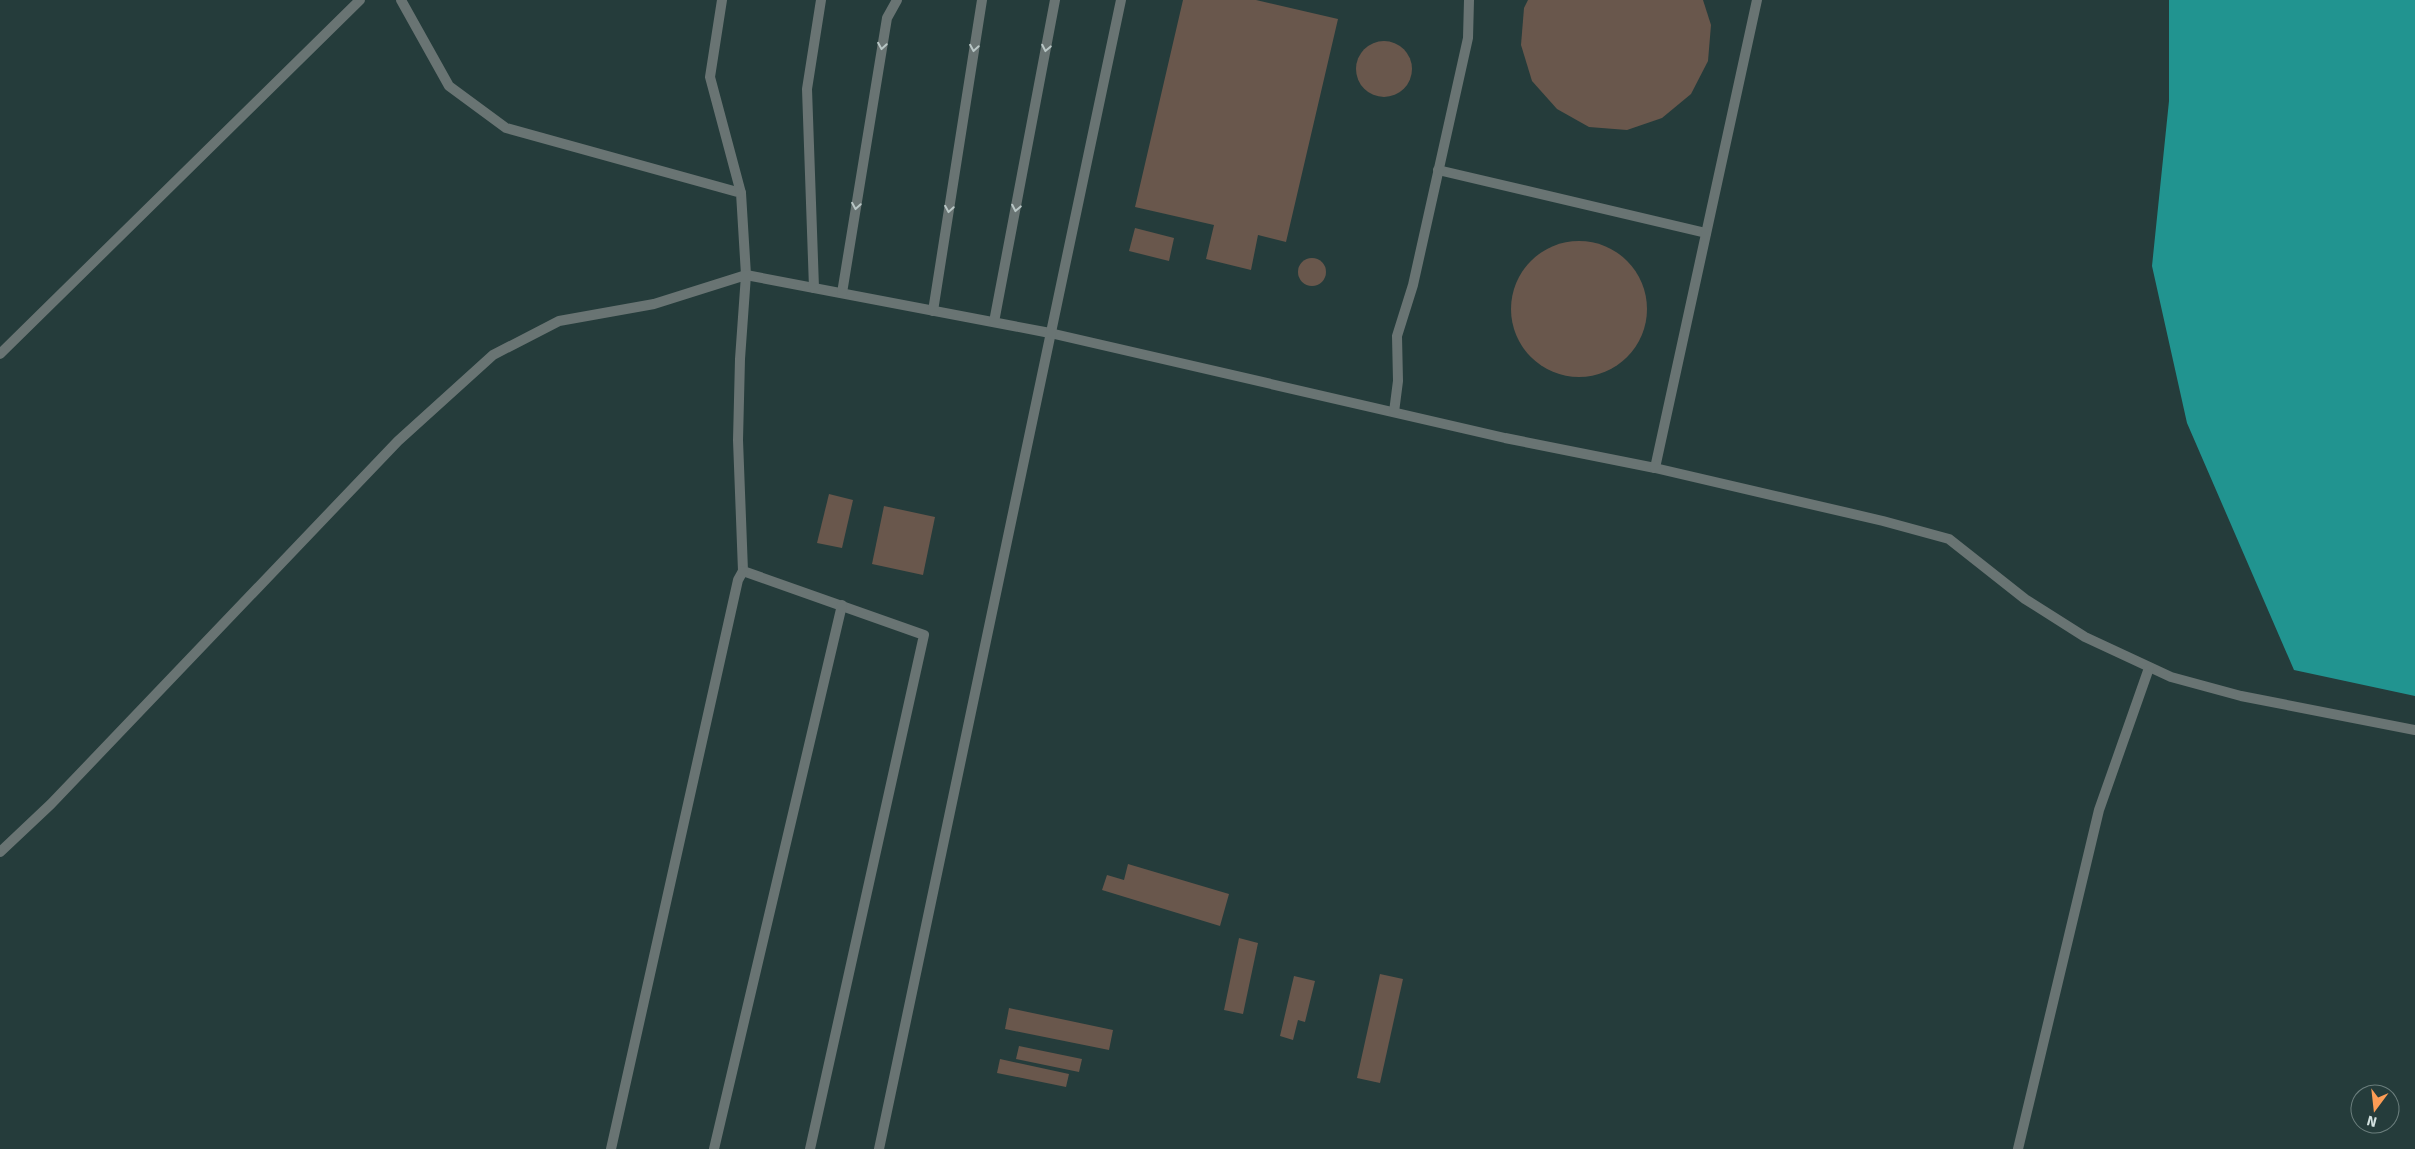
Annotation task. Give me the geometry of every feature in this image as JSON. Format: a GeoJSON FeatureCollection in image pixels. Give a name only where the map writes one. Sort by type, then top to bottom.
{"type":"FeatureCollection","features":[{"type":"Feature","properties":{"kind":"lane"},"geometry":{"type":"LineString","coordinates":[[0,354],[360,0]]}},
{"type":"Feature","properties":{"kind":"lane"},"geometry":{"type":"LineString","coordinates":[[400,0],[449,86],[506,128],[741,193]]}},
{"type":"Feature","properties":{"kind":"lane"},"geometry":{"type":"LineString","coordinates":[[611,1149],[736,589],[743,571],[738,440],[740,359],[746,275],[741,193],[710,77],[722,0]]}},
{"type":"Feature","properties":{"kind":"lane"},"geometry":{"type":"LineString","coordinates":[[814,288],[807,89],[821,0]]}},
{"type":"Feature","properties":{"kind":"lane"},"geometry":{"type":"LineString","coordinates":[[842,293],[887,18],[897,0]]}},
{"type":"Feature","properties":{"kind":"lane"},"geometry":{"type":"LineString","coordinates":[[933,311],[982,0]]}},
{"type":"Feature","properties":{"kind":"lane"},"geometry":{"type":"LineString","coordinates":[[994,322],[1055,0]]}},
{"type":"Feature","properties":{"kind":"lane"},"geometry":{"type":"LineString","coordinates":[[879,1149],[1121,0]]}},
{"type":"Feature","properties":{"kind":"lane"},"geometry":{"type":"LineString","coordinates":[[1394,412],[1398,381],[1397,336],[1413,285],[1468,38],[1469,0]]}},
{"type":"Feature","properties":{"kind":"lane"},"geometry":{"type":"LineString","coordinates":[[1655,468],[1757,0]]}},
{"type":"Feature","properties":{"kind":"lane"},"geometry":{"type":"LineString","coordinates":[[1438,170],[1706,233]]}},
{"type":"Feature","properties":{"kind":"lane"},"geometry":{"type":"LineString","coordinates":[[0,852],[51,804],[398,441],[494,356],[559,321],[654,304],[746,275],[1050,333],[1505,438],[1655,468],[1883,521],[1948,539],[2025,599],[2085,637],[2171,678],[2241,696],[2415,730]]}},
{"type":"Feature","properties":{"kind":"lane"},"geometry":{"type":"LineString","coordinates":[[743,571],[924,634],[810,1149]]}},
{"type":"Feature","properties":{"kind":"lane"},"geometry":{"type":"LineString","coordinates":[[714,1149],[842,605]]}},
{"type":"Feature","properties":{"kind":"lane"},"geometry":{"type":"LineString","coordinates":[[2018,1149],[2100,810],[2149,668]]}},
{"type":"Feature","properties":{"kind":"water"},"geometry":{"type":"Polygon","coordinates":[[[2169,0],[2415,0],[2415,696],[2294,670],[2187,423],[2152,266],[2169,101],[2169,0]]]}},
{"type":"Feature","properties":{"kind":"building"},"geometry":{"type":"Polygon","coordinates":[[[1183,0],[1256,0],[1338,19],[1286,242],[1258,235],[1251,270],[1206,259],[1214,225],[1135,207],[1183,0]]]}},
{"type":"Feature","properties":{"kind":"building"},"geometry":{"type":"Polygon","coordinates":[[[1528,0],[1703,0],[1711,25],[1708,61],[1691,94],[1662,118],[1627,130],[1589,127],[1557,109],[1532,81],[1521,45],[1524,8],[1528,0]]]}},
{"type":"Feature","properties":{"kind":"building"},"geometry":{"type":"Polygon","coordinates":[[[1378,41],[1390,41],[1400,45],[1408,53],[1412,69],[1408,85],[1400,93],[1390,97],[1378,97],[1368,93],[1360,85],[1356,75],[1356,63],[1360,53],[1368,45],[1378,41]]]}},
{"type":"Feature","properties":{"kind":"building"},"geometry":{"type":"Polygon","coordinates":[[[1135,228],[1174,238],[1169,261],[1129,251],[1135,228]]]}},
{"type":"Feature","properties":{"kind":"building"},"geometry":{"type":"Polygon","coordinates":[[[1579,241],[1605,246],[1617,252],[1627,261],[1636,271],[1642,283],[1647,309],[1642,335],[1636,347],[1627,357],[1617,366],[1605,372],[1579,377],[1553,372],[1541,366],[1531,357],[1522,347],[1516,335],[1511,309],[1516,283],[1522,271],[1531,261],[1541,252],[1553,246],[1579,241]]]}},
{"type":"Feature","properties":{"kind":"building"},"geometry":{"type":"Polygon","coordinates":[[[1312,258],[1322,262],[1326,272],[1322,282],[1312,286],[1302,282],[1298,272],[1302,262],[1312,258]]]}},
{"type":"Feature","properties":{"kind":"building"},"geometry":{"type":"Polygon","coordinates":[[[829,494],[853,500],[842,548],[817,543],[829,494]]]}},
{"type":"Feature","properties":{"kind":"building"},"geometry":{"type":"Polygon","coordinates":[[[884,506],[935,517],[923,575],[872,564],[884,506]]]}},
{"type":"Feature","properties":{"kind":"building"},"geometry":{"type":"Polygon","coordinates":[[[1128,864],[1229,894],[1220,926],[1102,890],[1107,875],[1124,880],[1128,864]]]}},
{"type":"Feature","properties":{"kind":"building"},"geometry":{"type":"Polygon","coordinates":[[[1239,938],[1258,943],[1243,1014],[1224,1010],[1239,938]]]}},
{"type":"Feature","properties":{"kind":"building"},"geometry":{"type":"Polygon","coordinates":[[[1380,974],[1403,979],[1380,1083],[1357,1078],[1380,974]]]}},
{"type":"Feature","properties":{"kind":"building"},"geometry":{"type":"Polygon","coordinates":[[[1294,976],[1315,981],[1305,1022],[1298,1020],[1293,1040],[1280,1036],[1294,976]]]}},
{"type":"Feature","properties":{"kind":"building"},"geometry":{"type":"Polygon","coordinates":[[[1009,1008],[1113,1030],[1109,1050],[1005,1029],[1009,1008]]]}},
{"type":"Feature","properties":{"kind":"building"},"geometry":{"type":"Polygon","coordinates":[[[1019,1046],[1082,1059],[1079,1072],[1016,1059],[1019,1046]]]}},
{"type":"Feature","properties":{"kind":"building"},"geometry":{"type":"Polygon","coordinates":[[[1000,1059],[1069,1074],[1066,1087],[997,1073],[1000,1059]]]}}]}
